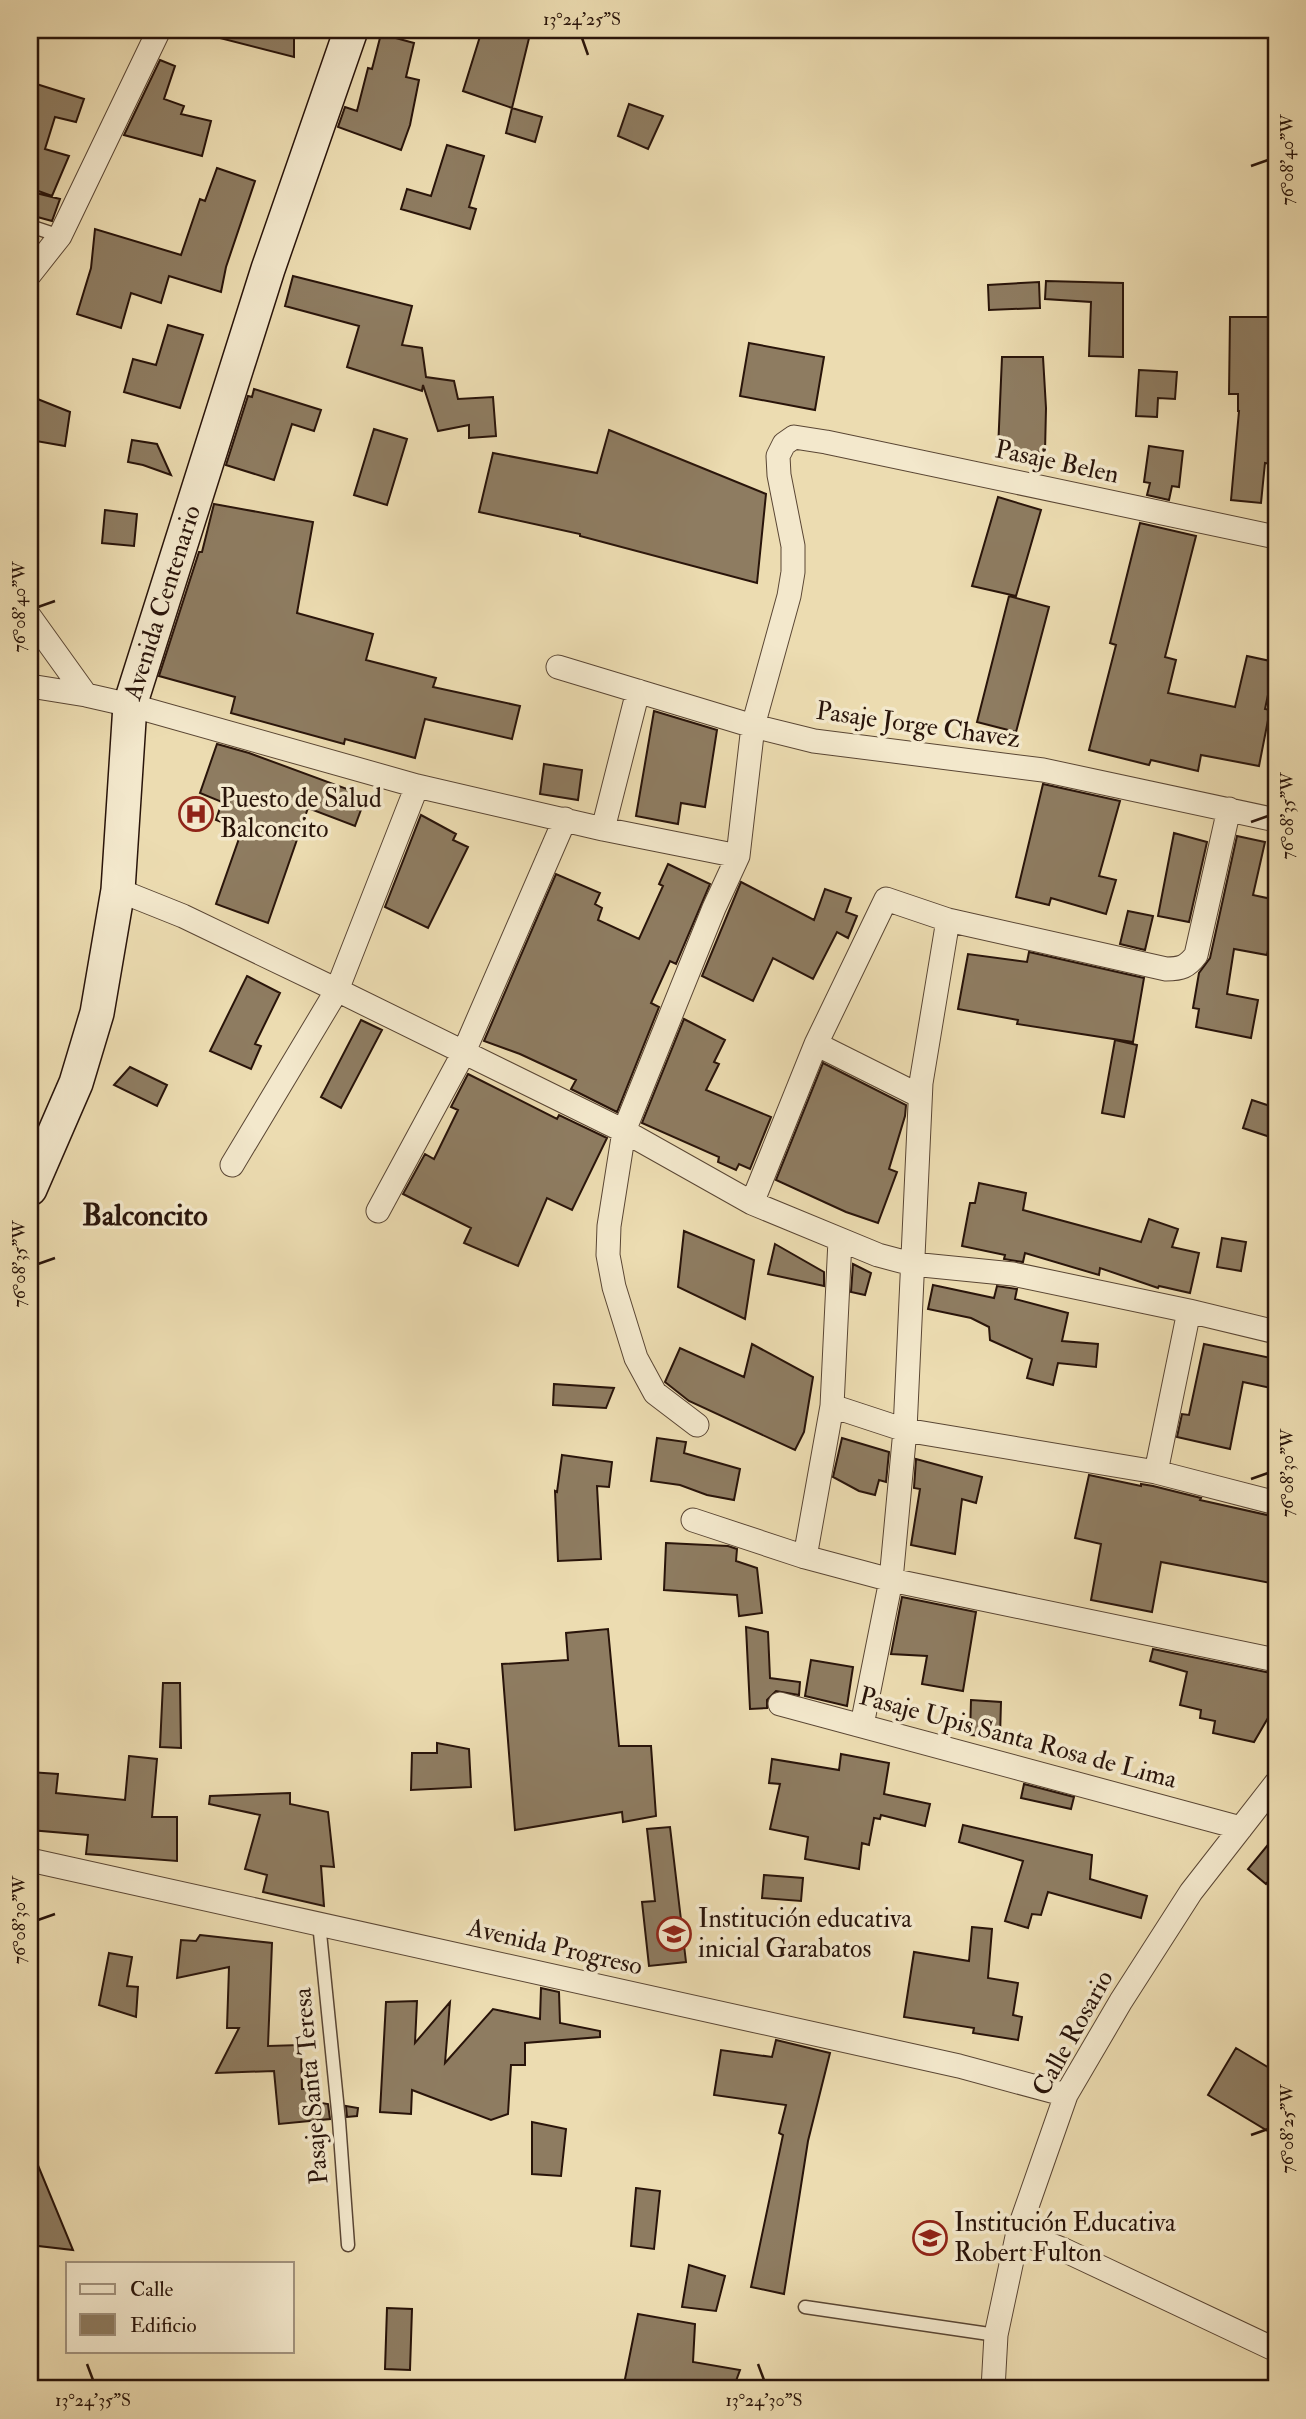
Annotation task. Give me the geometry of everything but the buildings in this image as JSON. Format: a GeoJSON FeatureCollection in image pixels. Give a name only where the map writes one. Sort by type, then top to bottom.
{"type":"FeatureCollection","features":[{"type":"Feature","properties":{"kind":"main road","name":"Avenida Centenario"},"geometry":{"type":"LineString","coordinates":[[31,1185],[76,1083],[97,1013],[118,890],[130,705],[268,269],[351,30]]}},
{"type":"Feature","properties":{"kind":"street"},"geometry":{"type":"LineString","coordinates":[[30,274],[60,236],[159,30]]}},
{"type":"Feature","properties":{"kind":"street","name":"Pasaje Belen"},"geometry":{"type":"LineString","coordinates":[[753,726],[789,596],[793,572],[793,547],[779,475],[778,456],[784,444],[794,437],[1276,537]]}},
{"type":"Feature","properties":{"kind":"street"},"geometry":{"type":"LineString","coordinates":[[30,617],[86,695]]}},
{"type":"Feature","properties":{"kind":"street","name":"Pasaje Jorge Chavez"},"geometry":{"type":"LineString","coordinates":[[558,667],[753,726],[814,741],[1043,770],[1276,820]]}},
{"type":"Feature","properties":{"kind":"street"},"geometry":{"type":"LineString","coordinates":[[30,686],[130,705],[417,786],[603,829],[738,856]]}},
{"type":"Feature","properties":{"kind":"street"},"geometry":{"type":"LineString","coordinates":[[603,829],[638,691]]}},
{"type":"Feature","properties":{"kind":"street"},"geometry":{"type":"LineString","coordinates":[[697,1426],[654,1393],[636,1358],[614,1287],[608,1255],[609,1226],[624,1132],[713,908],[738,856],[753,726]]}},
{"type":"Feature","properties":{"kind":"street"},"geometry":{"type":"LineString","coordinates":[[232,1165],[337,990],[417,786]]}},
{"type":"Feature","properties":{"kind":"street"},"geometry":{"type":"LineString","coordinates":[[752,1203],[816,1044],[886,900],[948,920],[1166,969],[1178,969],[1189,965],[1196,954],[1229,809]]}},
{"type":"Feature","properties":{"kind":"street"},"geometry":{"type":"LineString","coordinates":[[378,1211],[463,1054],[565,819]]}},
{"type":"Feature","properties":{"kind":"street"},"geometry":{"type":"LineString","coordinates":[[118,890],[183,916],[337,990],[624,1132],[752,1203],[878,1255],[912,1264],[1013,1274],[1276,1332]]}},
{"type":"Feature","properties":{"kind":"street"},"geometry":{"type":"LineString","coordinates":[[862,1724],[891,1580],[905,1430],[920,1096],[948,920]]}},
{"type":"Feature","properties":{"kind":"street"},"geometry":{"type":"LineString","coordinates":[[816,1044],[920,1096]]}},
{"type":"Feature","properties":{"kind":"street"},"geometry":{"type":"LineString","coordinates":[[805,1557],[832,1406],[840,1240]]}},
{"type":"Feature","properties":{"kind":"street"},"geometry":{"type":"LineString","coordinates":[[1156,1472],[1189,1311]]}},
{"type":"Feature","properties":{"kind":"street"},"geometry":{"type":"LineString","coordinates":[[832,1406],[905,1430],[1156,1472],[1276,1503]]}},
{"type":"Feature","properties":{"kind":"street"},"geometry":{"type":"LineString","coordinates":[[692,1520],[805,1557],[891,1580],[1276,1660]]}},
{"type":"Feature","properties":{"kind":"street","name":"Pasaje Upis Santa Rosa de Lima"},"geometry":{"type":"LineString","coordinates":[[780,1703],[1241,1828]]}},
{"type":"Feature","properties":{"kind":"street","name":"Calle Rosario"},"geometry":{"type":"LineString","coordinates":[[993,2389],[996,2335],[1018,2232],[1066,2095],[1121,2001],[1191,1892],[1276,1783]]}},
{"type":"Feature","properties":{"kind":"street","name":"Avenida Progreso"},"geometry":{"type":"LineString","coordinates":[[30,1860],[959,2066],[1066,2095]]}},
{"type":"Feature","properties":{"kind":"street"},"geometry":{"type":"LineString","coordinates":[[1018,2232],[1064,2250],[1276,2350]]}},
{"type":"Feature","properties":{"kind":"lane"},"geometry":{"type":"LineString","coordinates":[[30,226],[60,236]]}},
{"type":"Feature","properties":{"kind":"lane","name":"Pasaje Santa Teresa"},"geometry":{"type":"LineString","coordinates":[[319,1923],[339,2121],[348,2245]]}},
{"type":"Feature","properties":{"kind":"lane"},"geometry":{"type":"LineString","coordinates":[[805,2307],[996,2335]]}},
{"type":"Feature","properties":{"kind":"place","name":"Puesto de Salud Balconcito"},"geometry":{"type":"Point","coordinates":[196,814]}},
{"type":"Feature","properties":{"kind":"place","name":"Institución educativa inicial Garabatos"},"geometry":{"type":"Point","coordinates":[674,1934]}},
{"type":"Feature","properties":{"kind":"place","name":"Institución Educativa Robert Fulton"},"geometry":{"type":"Point","coordinates":[930,2238]}},
{"type":"Feature","properties":{"kind":"district","name":"Balconcito"},"geometry":{"type":"Point","coordinates":[145,1215]}}]}
